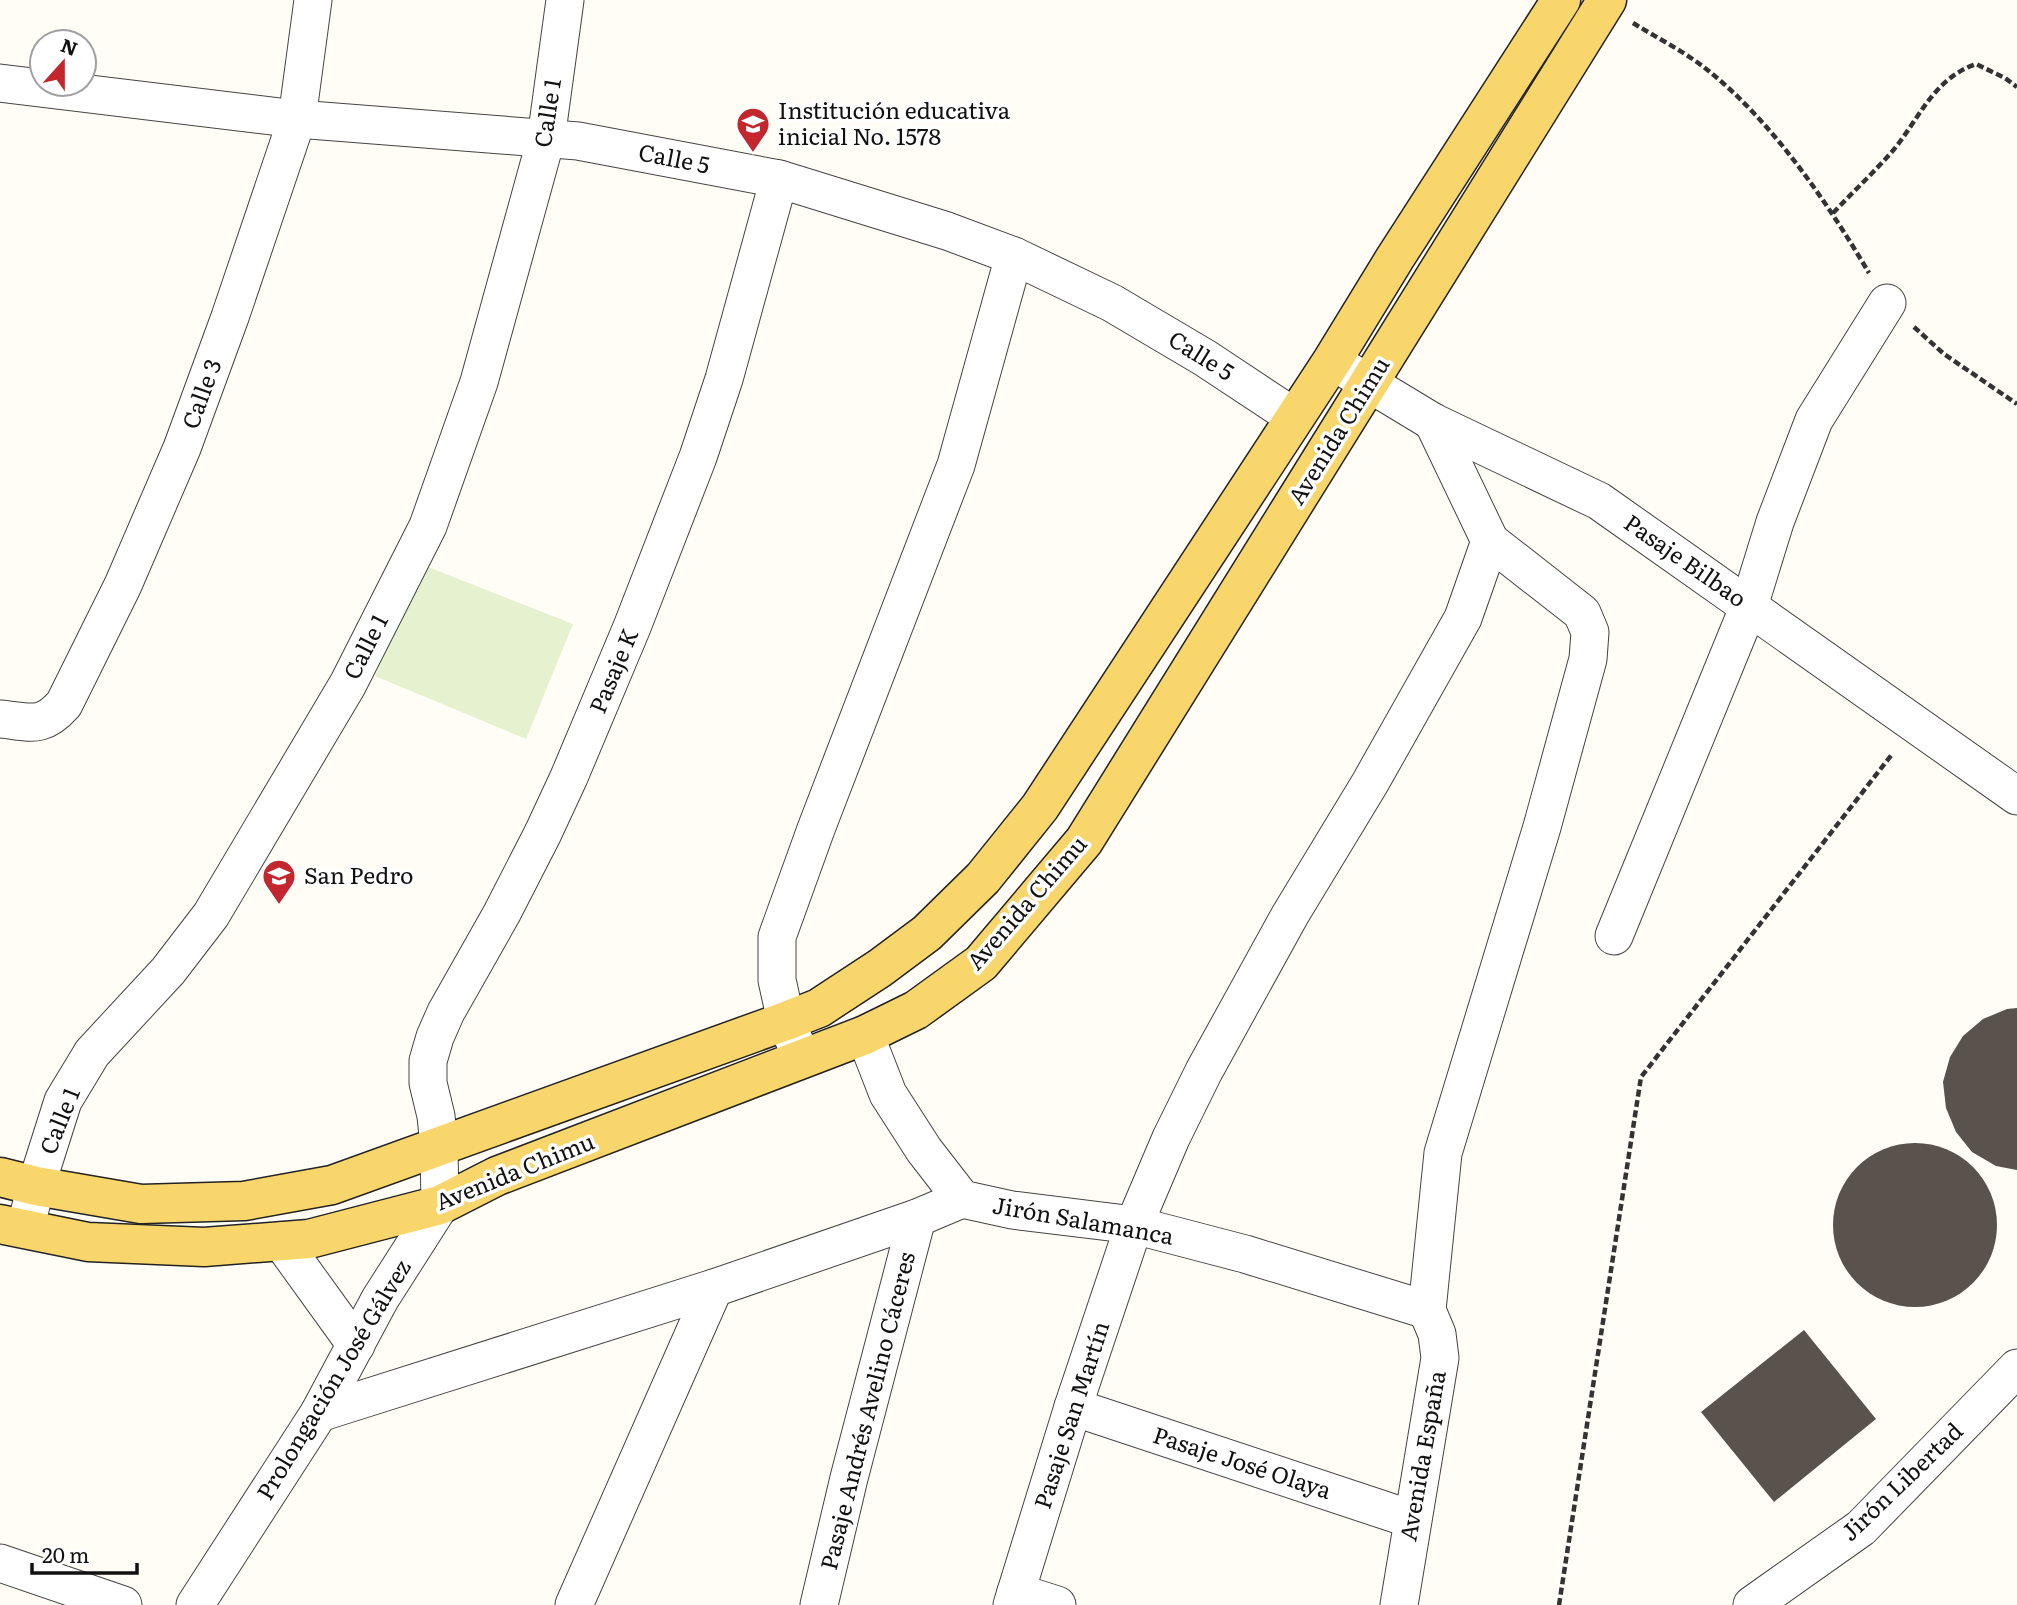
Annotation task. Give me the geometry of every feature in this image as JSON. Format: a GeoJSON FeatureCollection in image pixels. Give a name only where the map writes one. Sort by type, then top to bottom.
{"type":"FeatureCollection","features":[{"type":"Feature","properties":{"kind":"main road","name":"Avenida Chimu"},"geometry":{"type":"LineString","coordinates":[[18,1181],[141,1204],[244,1201],[332,1185],[819,1008],[927,933],[984,878],[1040,807],[1332,362],[1395,258],[1561,0]]}},
{"type":"Feature","properties":{"kind":"main road","name":"Avenida Chimu"},"geometry":{"type":"LineString","coordinates":[[13,1226],[88,1242],[204,1247],[309,1239],[440,1205],[496,1176],[865,1035],[916,1010],[981,963],[1084,841],[1606,2]]}},
{"type":"Feature","properties":{"kind":"street","name":"Calle 3"},"geometry":{"type":"LineString","coordinates":[[0,719],[35,722],[52,717],[64,704],[123,585],[182,448],[297,119],[313,0]]}},
{"type":"Feature","properties":{"kind":"street","name":"Calle 1"},"geometry":{"type":"LineString","coordinates":[[13,1226],[18,1181],[63,1101],[92,1053],[168,971],[211,915],[348,684],[428,526],[479,382],[546,139],[565,0]]}},
{"type":"Feature","properties":{"kind":"street","name":"Calle 5"},"geometry":{"type":"LineString","coordinates":[[0,83],[297,119],[591,144],[779,178],[947,231],[1014,256],[1112,303],[1205,358],[1294,417]]}},
{"type":"Feature","properties":{"kind":"street","name":"Pasaje K"},"geometry":{"type":"LineString","coordinates":[[439,1146],[436,1116],[428,1083],[428,1061],[435,1037],[543,833],[632,627],[698,457],[724,379],[779,178]]}},
{"type":"Feature","properties":{"kind":"street"},"geometry":{"type":"LineString","coordinates":[[802,1059],[786,1021],[777,980],[777,937],[816,828],[957,465],[1014,256]]}},
{"type":"Feature","properties":{"kind":"street"},"geometry":{"type":"LineString","coordinates":[[1614,936],[1749,606],[1775,522],[1814,420],[1887,303]]}},
{"type":"Feature","properties":{"kind":"street","name":"Pasaje Bilbao"},"geometry":{"type":"LineString","coordinates":[[1332,362],[1433,422],[1599,501],[2017,796]]}},
{"type":"Feature","properties":{"kind":"street"},"geometry":{"type":"LineString","coordinates":[[1427,1310],[1443,1153],[1538,840],[1588,659],[1590,632],[1582,613],[1490,541],[1433,422]]}},
{"type":"Feature","properties":{"kind":"street","name":"Pasaje San Martín"},"geometry":{"type":"LineString","coordinates":[[1014,1598],[1073,1407],[1134,1225],[1171,1138],[1204,1071],[1290,915],[1370,783],[1463,618],[1490,541]]}},
{"type":"Feature","properties":{"kind":"street","name":"Jirón Salamanca"},"geometry":{"type":"LineString","coordinates":[[865,1035],[888,1094],[924,1150],[962,1199],[1012,1210],[1134,1225],[1245,1254],[1427,1310]]}},
{"type":"Feature","properties":{"kind":"street"},"geometry":{"type":"LineString","coordinates":[[439,1146],[440,1205]]}},
{"type":"Feature","properties":{"kind":"street"},"geometry":{"type":"LineString","coordinates":[[319,1413],[715,1288],[962,1199]]}},
{"type":"Feature","properties":{"kind":"street","name":"Prolongación José Gálvez"},"geometry":{"type":"LineString","coordinates":[[195,1605],[319,1413],[380,1298],[440,1205]]}},
{"type":"Feature","properties":{"kind":"street","name":"Pasaje Andrés Avelino Cáceres"},"geometry":{"type":"LineString","coordinates":[[818,1605],[917,1217]]}},
{"type":"Feature","properties":{"kind":"street"},"geometry":{"type":"LineString","coordinates":[[281,1241],[356,1345]]}},
{"type":"Feature","properties":{"kind":"street"},"geometry":{"type":"LineString","coordinates":[[574,1605],[715,1288]]}},
{"type":"Feature","properties":{"kind":"street","name":"Avenida España"},"geometry":{"type":"LineString","coordinates":[[1399,1605],[1411,1519],[1440,1358],[1437,1334],[1427,1310]]}},
{"type":"Feature","properties":{"kind":"street","name":"Jirón Libertad"},"geometry":{"type":"LineString","coordinates":[[1752,1605],[1861,1528],[2014,1371]]}},
{"type":"Feature","properties":{"kind":"street","name":"Pasaje José Olaya"},"geometry":{"type":"LineString","coordinates":[[1073,1407],[1411,1519]]}},
{"type":"Feature","properties":{"kind":"street"},"geometry":{"type":"LineString","coordinates":[[0,1563],[123,1605]]}},
{"type":"Feature","properties":{"kind":"street"},"geometry":{"type":"LineString","coordinates":[[1014,1598],[1057,1605]]}},
{"type":"Feature","properties":{"kind":"path"},"geometry":{"type":"LineString","coordinates":[[1606,2],[1710,71],[1766,126],[1833,213],[1887,303],[1944,354],[2017,404]]}},
{"type":"Feature","properties":{"kind":"path"},"geometry":{"type":"LineString","coordinates":[[1833,213],[1892,152],[1937,88],[1958,71],[1976,65],[2005,78],[2017,87]]}},
{"type":"Feature","properties":{"kind":"path"},"geometry":{"type":"LineString","coordinates":[[1559,1605],[1641,1077],[1915,725]]}},
{"type":"Feature","properties":{"kind":"green space"},"geometry":{"type":"Polygon","coordinates":[[[423,565],[573,624],[526,739],[375,676],[423,565]]]}},
{"type":"Feature","properties":{"kind":"building"},"geometry":{"type":"Polygon","coordinates":[[[2017,1008],[2017,1170],[1996,1166],[1972,1152],[1956,1132],[1946,1108],[1943,1082],[1950,1057],[1963,1036],[1983,1019],[2007,1009],[2017,1008]]]}},
{"type":"Feature","properties":{"kind":"building"},"geometry":{"type":"Polygon","coordinates":[[[1915,1143],[1946,1150],[1973,1167],[1990,1194],[1997,1225],[1990,1256],[1973,1283],[1946,1300],[1915,1307],[1884,1300],[1857,1283],[1840,1256],[1833,1225],[1840,1194],[1857,1167],[1884,1150],[1915,1143]]]}},
{"type":"Feature","properties":{"kind":"building"},"geometry":{"type":"Polygon","coordinates":[[[1804,1330],[1876,1419],[1774,1502],[1701,1412],[1804,1330]]]}},
{"type":"Feature","properties":{"kind":"place","name":"Institución educativa inicial No. 1578"},"geometry":{"type":"Point","coordinates":[753,154]}},
{"type":"Feature","properties":{"kind":"place","name":"San Pedro"},"geometry":{"type":"Point","coordinates":[279,906]}}]}
